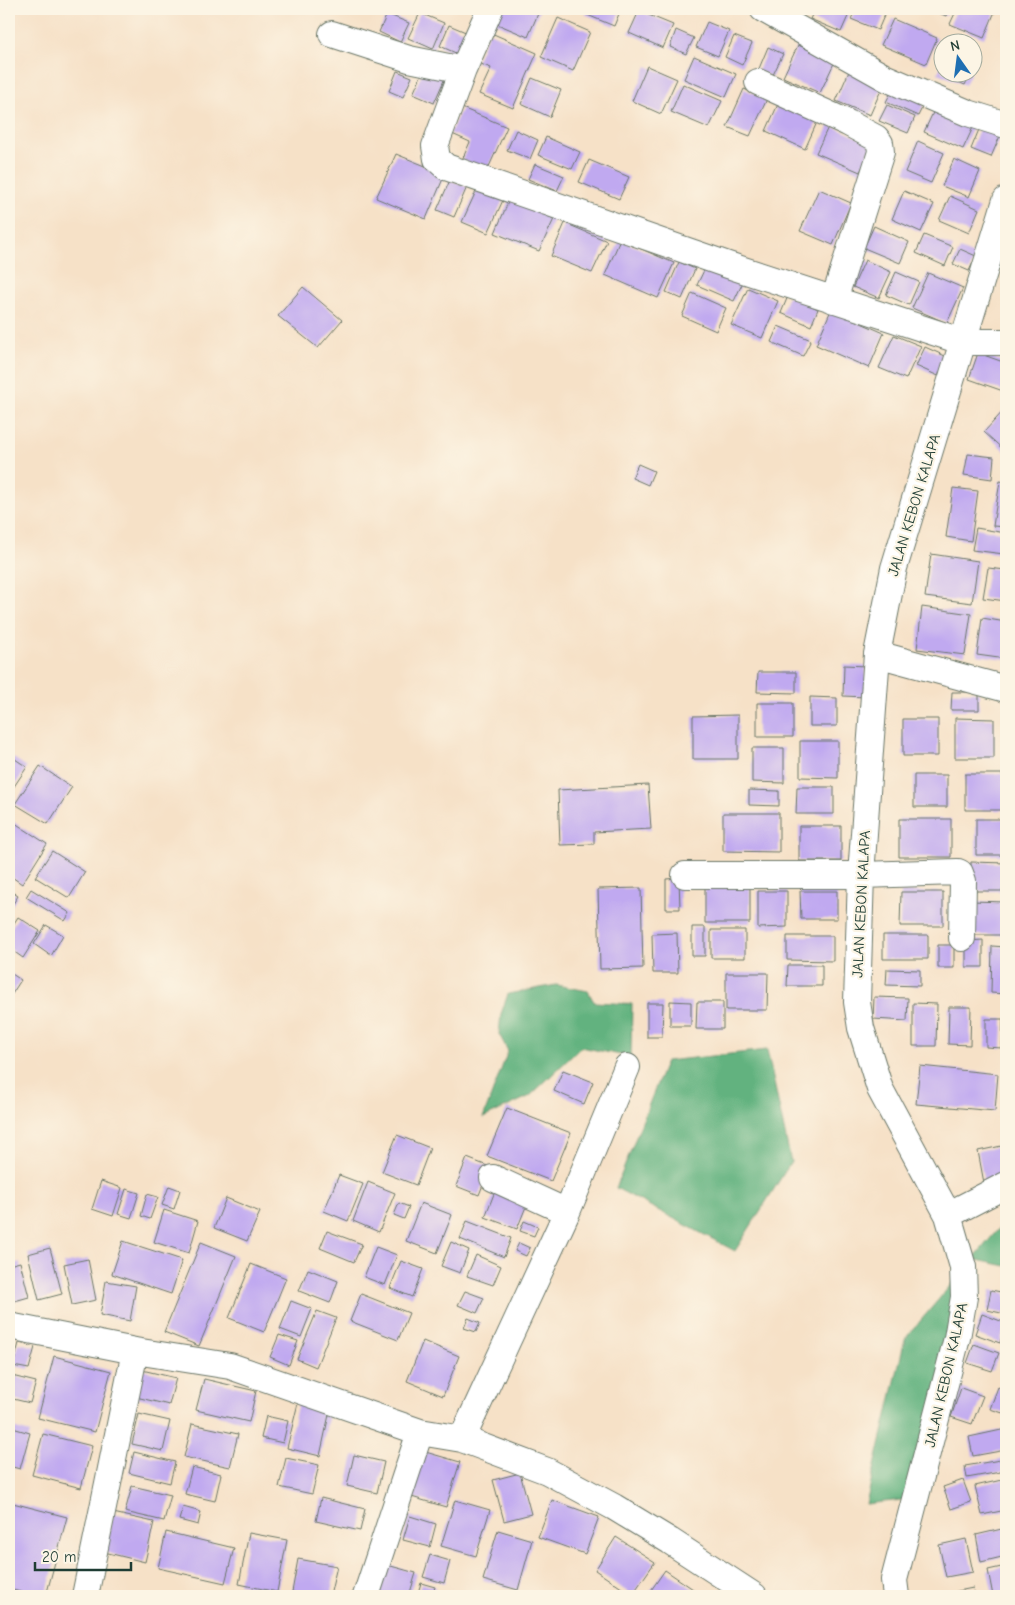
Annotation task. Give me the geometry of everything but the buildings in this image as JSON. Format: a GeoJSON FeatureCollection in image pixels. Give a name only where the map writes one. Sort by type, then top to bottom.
{"type":"FeatureCollection","features":[{"type":"Feature","properties":{"kind":"street"},"geometry":{"type":"LineString","coordinates":[[490,9],[463,70],[435,146],[438,159],[446,166],[834,300],[964,342],[1006,342]]}},
{"type":"Feature","properties":{"kind":"street"},"geometry":{"type":"LineString","coordinates":[[763,9],[886,78],[968,113],[1006,125]]}},
{"type":"Feature","properties":{"kind":"street"},"geometry":{"type":"LineString","coordinates":[[332,34],[409,59],[463,70]]}},
{"type":"Feature","properties":{"kind":"street"},"geometry":{"type":"LineString","coordinates":[[758,82],[848,123],[876,138],[880,143],[881,152],[834,300]]}},
{"type":"Feature","properties":{"kind":"street","name":"JALAN KEBON KALAPA"},"geometry":{"type":"LineString","coordinates":[[888,1595],[894,1580],[957,1338],[964,1297],[963,1267],[948,1215],[880,1089],[861,1028],[857,1002],[861,876],[877,654],[894,568],[1006,200]]}},
{"type":"Feature","properties":{"kind":"street"},"geometry":{"type":"LineString","coordinates":[[877,654],[1006,689]]}},
{"type":"Feature","properties":{"kind":"street"},"geometry":{"type":"LineString","coordinates":[[685,875],[861,876],[958,872],[963,881],[962,938]]}},
{"type":"Feature","properties":{"kind":"street"},"geometry":{"type":"LineString","coordinates":[[462,1440],[567,1212],[627,1067]]}},
{"type":"Feature","properties":{"kind":"street"},"geometry":{"type":"LineString","coordinates":[[493,1178],[567,1212]]}},
{"type":"Feature","properties":{"kind":"street"},"geometry":{"type":"LineString","coordinates":[[948,1215],[1006,1185]]}},
{"type":"Feature","properties":{"kind":"street"},"geometry":{"type":"LineString","coordinates":[[9,1326],[135,1351],[230,1366],[420,1432],[462,1440],[547,1471],[614,1507],[754,1596]]}},
{"type":"Feature","properties":{"kind":"street"},"geometry":{"type":"LineString","coordinates":[[85,1596],[135,1351]]}},
{"type":"Feature","properties":{"kind":"street"},"geometry":{"type":"LineString","coordinates":[[366,1596],[420,1432]]}},
{"type":"Feature","properties":{"kind":"path"},"geometry":{"type":"LineString","coordinates":[[9,821],[15,812]]}},
{"type":"Feature","properties":{"kind":"green space"},"geometry":{"type":"Polygon","coordinates":[[[556,985],[588,991],[594,1002],[632,1004],[631,1057],[581,1047],[530,1096],[483,1118],[508,1051],[499,1034],[501,1014],[508,994],[556,985]]]}},
{"type":"Feature","properties":{"kind":"green space"},"geometry":{"type":"Polygon","coordinates":[[[767,1050],[791,1162],[735,1251],[616,1188],[666,1061],[767,1050]]]}},
{"type":"Feature","properties":{"kind":"green space"},"geometry":{"type":"Polygon","coordinates":[[[1006,1220],[1006,1266],[977,1260],[911,1499],[866,1504],[905,1339],[1006,1220]]]}}]}
